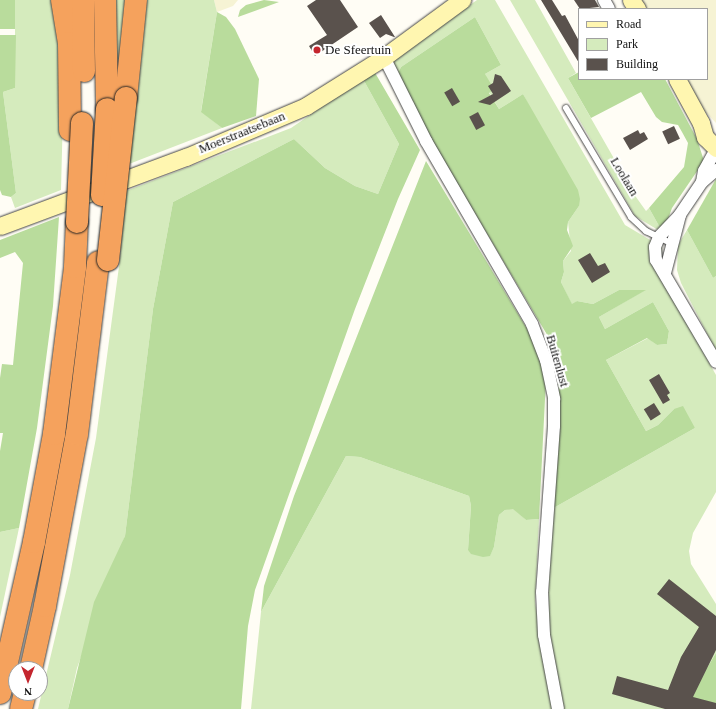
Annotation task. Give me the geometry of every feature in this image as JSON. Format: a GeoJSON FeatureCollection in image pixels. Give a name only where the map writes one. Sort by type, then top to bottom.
{"type":"FeatureCollection","features":[{"type":"Feature","properties":{"kind":"highway"},"geometry":{"type":"LineString","coordinates":[[62,0],[69,43],[76,126]]}},
{"type":"Feature","properties":{"kind":"highway"},"geometry":{"type":"LineString","coordinates":[[0,693],[34,542],[54,434],[75,267],[77,222],[76,126],[82,0]]}},
{"type":"Feature","properties":{"kind":"highway"},"geometry":{"type":"LineString","coordinates":[[103,261],[107,109],[104,0]]}},
{"type":"Feature","properties":{"kind":"highway"},"geometry":{"type":"LineString","coordinates":[[32,661],[46,606],[77,434],[94,302],[103,261],[126,98],[136,0]]}},
{"type":"Feature","properties":{"kind":"street","name":"Moerstraatsebaan"},"geometry":{"type":"LineString","coordinates":[[0,226],[280,118],[339,87],[384,57],[462,0]]}},
{"type":"Feature","properties":{"kind":"street","name":"Buitenlust"},"geometry":{"type":"LineString","coordinates":[[384,57],[426,141],[532,324],[546,360],[554,399],[554,426],[542,592],[544,635],[558,709]]}},
{"type":"Feature","properties":{"kind":"street"},"geometry":{"type":"LineString","coordinates":[[678,80],[701,123],[706,137],[716,149],[704,171],[702,182]]}},
{"type":"Feature","properties":{"kind":"street"},"geometry":{"type":"LineString","coordinates":[[701,123],[716,135]]}},
{"type":"Feature","properties":{"kind":"street"},"geometry":{"type":"LineString","coordinates":[[716,170],[702,182],[680,215],[659,237],[656,247],[656,260],[665,272],[673,291],[716,362]]}},
{"type":"Feature","properties":{"kind":"street"},"geometry":{"type":"LineString","coordinates":[[665,272],[680,215]]}},
{"type":"Feature","properties":{"kind":"lane","name":"Loolaan"},"geometry":{"type":"LineString","coordinates":[[566,108],[631,217],[646,231],[673,244]]}},
{"type":"Feature","properties":{"kind":"shaded area"},"geometry":{"type":"Polygon","coordinates":[[[214,0],[238,0],[233,6],[217,12],[214,0]]]}},
{"type":"Feature","properties":{"kind":"shaded area"},"geometry":{"type":"Polygon","coordinates":[[[638,0],[716,0],[716,123],[698,104],[684,80],[708,80],[708,8],[642,8],[638,0]]]}},
{"type":"Feature","properties":{"kind":"green space"},"geometry":{"type":"Polygon","coordinates":[[[0,0],[15,0],[15,29],[0,29],[0,0]]]}},
{"type":"Feature","properties":{"kind":"green space"},"geometry":{"type":"Polygon","coordinates":[[[15,0],[52,0],[59,42],[63,112],[61,190],[15,208],[11,197],[16,193],[3,92],[15,88],[15,0]]]}},
{"type":"Feature","properties":{"kind":"green space"},"geometry":{"type":"Polygon","coordinates":[[[115,0],[133,0],[119,136],[115,0]]]}},
{"type":"Feature","properties":{"kind":"green space"},"geometry":{"type":"Polygon","coordinates":[[[145,0],[214,0],[217,12],[201,111],[222,128],[129,164],[145,0]]]}},
{"type":"Feature","properties":{"kind":"green space"},"geometry":{"type":"Polygon","coordinates":[[[264,0],[279,2],[238,17],[240,10],[246,5],[264,0]]]}},
{"type":"Feature","properties":{"kind":"green space"},"geometry":{"type":"Polygon","coordinates":[[[477,0],[495,0],[625,225],[662,247],[662,279],[716,375],[716,492],[693,533],[689,551],[691,564],[716,604],[716,653],[705,671],[669,709],[562,709],[548,624],[550,510],[695,428],[674,409],[658,425],[646,431],[606,360],[648,338],[657,345],[667,344],[669,331],[653,302],[605,329],[599,317],[645,290],[619,290],[593,304],[577,301],[572,305],[561,282],[564,272],[563,261],[571,251],[568,222],[579,206],[523,94],[499,109],[489,92],[485,74],[501,65],[475,17],[401,67],[395,79],[393,65],[396,57],[477,0]]]}},
{"type":"Feature","properties":{"kind":"green space"},"geometry":{"type":"Polygon","coordinates":[[[510,0],[535,0],[576,73],[568,78],[636,197],[646,211],[649,208],[663,233],[635,216],[510,0]]]}},
{"type":"Feature","properties":{"kind":"green space"},"geometry":{"type":"Polygon","coordinates":[[[217,12],[226,17],[235,29],[259,79],[256,116],[222,128],[201,112],[217,12]]]}},
{"type":"Feature","properties":{"kind":"green space"},"geometry":{"type":"Polygon","coordinates":[[[475,17],[501,65],[485,74],[494,89],[489,93],[499,109],[523,94],[578,190],[580,199],[579,206],[568,222],[567,230],[573,246],[563,261],[564,272],[561,282],[572,304],[577,301],[593,304],[619,290],[646,290],[599,317],[605,329],[653,302],[669,331],[667,344],[657,345],[647,338],[606,360],[646,431],[658,425],[674,409],[683,406],[695,428],[550,510],[559,390],[552,343],[395,79],[401,67],[475,17]]]}},
{"type":"Feature","properties":{"kind":"green space"},"geometry":{"type":"Polygon","coordinates":[[[0,35],[16,35],[15,88],[3,92],[16,193],[11,197],[2,195],[0,190],[0,35]]]}},
{"type":"Feature","properties":{"kind":"green space"},"geometry":{"type":"Polygon","coordinates":[[[374,71],[420,150],[398,199],[355,309],[255,590],[248,626],[241,709],[68,709],[94,602],[125,536],[153,309],[173,202],[294,139],[325,168],[355,186],[378,194],[399,144],[363,79],[374,71]]]}},
{"type":"Feature","properties":{"kind":"green space"},"geometry":{"type":"Polygon","coordinates":[[[578,73],[578,80],[666,80],[697,139],[704,161],[672,208],[663,233],[649,208],[684,167],[688,143],[678,125],[662,122],[656,117],[641,92],[591,118],[568,78],[578,73]]]}},
{"type":"Feature","properties":{"kind":"green space"},"geometry":{"type":"Polygon","coordinates":[[[363,79],[399,144],[378,194],[355,186],[325,168],[294,139],[173,202],[153,309],[125,536],[77,668],[68,709],[38,709],[40,701],[48,701],[48,667],[70,575],[96,438],[120,259],[126,191],[291,128],[363,79]]]}},
{"type":"Feature","properties":{"kind":"green space"},"geometry":{"type":"Polygon","coordinates":[[[426,161],[532,337],[543,362],[546,379],[539,519],[526,520],[513,509],[505,510],[499,515],[494,547],[490,556],[483,557],[471,554],[468,550],[471,506],[469,496],[360,457],[346,456],[261,612],[264,586],[294,496],[426,161]]]}},
{"type":"Feature","properties":{"kind":"green space"},"geometry":{"type":"Polygon","coordinates":[[[716,179],[716,276],[713,278],[687,230],[716,179]]]}},
{"type":"Feature","properties":{"kind":"green space"},"geometry":{"type":"Polygon","coordinates":[[[59,217],[53,306],[37,428],[19,528],[0,532],[0,451],[3,433],[0,433],[0,378],[2,364],[13,365],[23,263],[15,252],[0,258],[0,240],[59,217]]]}},
{"type":"Feature","properties":{"kind":"green space"},"geometry":{"type":"Polygon","coordinates":[[[687,230],[713,278],[716,276],[716,351],[681,283],[677,270],[678,245],[687,230]]]}},
{"type":"Feature","properties":{"kind":"green space"},"geometry":{"type":"Polygon","coordinates":[[[346,456],[360,457],[469,496],[471,506],[468,550],[490,555],[494,547],[499,515],[505,510],[513,508],[526,520],[539,519],[535,602],[552,709],[251,709],[261,612],[346,456]]]}},
{"type":"Feature","properties":{"kind":"green space"},"geometry":{"type":"Polygon","coordinates":[[[19,528],[0,617],[0,532],[19,528]]]}},
{"type":"Feature","properties":{"kind":"green space"},"geometry":{"type":"Polygon","coordinates":[[[716,653],[716,709],[669,709],[705,671],[716,653]]]}},
{"type":"Feature","properties":{"kind":"building"},"geometry":{"type":"Polygon","coordinates":[[[316,0],[340,0],[358,27],[315,56],[309,46],[327,35],[307,6],[316,0]]]}},
{"type":"Feature","properties":{"kind":"building"},"geometry":{"type":"Polygon","coordinates":[[[541,0],[552,0],[562,16],[565,15],[578,39],[578,61],[541,0]]]}},
{"type":"Feature","properties":{"kind":"building"},"geometry":{"type":"Polygon","coordinates":[[[574,0],[595,0],[599,7],[590,8],[579,8],[574,0]]]}},
{"type":"Feature","properties":{"kind":"building"},"geometry":{"type":"Polygon","coordinates":[[[381,15],[395,37],[386,34],[380,38],[369,23],[381,15]]]}},
{"type":"Feature","properties":{"kind":"building"},"geometry":{"type":"Polygon","coordinates":[[[495,74],[501,76],[511,91],[490,105],[478,102],[493,94],[488,86],[493,83],[495,74]]]}},
{"type":"Feature","properties":{"kind":"building"},"geometry":{"type":"Polygon","coordinates":[[[452,88],[460,102],[452,106],[444,92],[452,88]]]}},
{"type":"Feature","properties":{"kind":"building"},"geometry":{"type":"Polygon","coordinates":[[[478,112],[485,125],[476,130],[469,117],[478,112]]]}},
{"type":"Feature","properties":{"kind":"building"},"geometry":{"type":"Polygon","coordinates":[[[674,126],[680,139],[668,144],[662,131],[674,126]]]}},
{"type":"Feature","properties":{"kind":"building"},"geometry":{"type":"Polygon","coordinates":[[[638,130],[640,134],[644,132],[648,139],[630,150],[623,138],[638,130]]]}},
{"type":"Feature","properties":{"kind":"building"},"geometry":{"type":"Polygon","coordinates":[[[590,253],[598,266],[605,263],[610,272],[592,283],[578,260],[590,253]]]}},
{"type":"Feature","properties":{"kind":"building"},"geometry":{"type":"Polygon","coordinates":[[[659,374],[670,393],[667,395],[670,400],[663,404],[649,380],[659,374]]]}},
{"type":"Feature","properties":{"kind":"building"},"geometry":{"type":"Polygon","coordinates":[[[654,403],[661,414],[651,420],[644,409],[654,403]]]}},
{"type":"Feature","properties":{"kind":"building"},"geometry":{"type":"Polygon","coordinates":[[[669,579],[716,616],[716,650],[693,697],[716,703],[716,709],[665,709],[612,694],[617,676],[668,690],[681,657],[699,627],[657,594],[669,579]]]}},
{"type":"Feature","properties":{"kind":"place","name":"De Sfeertuin"},"geometry":{"type":"Point","coordinates":[317,50]}}]}
